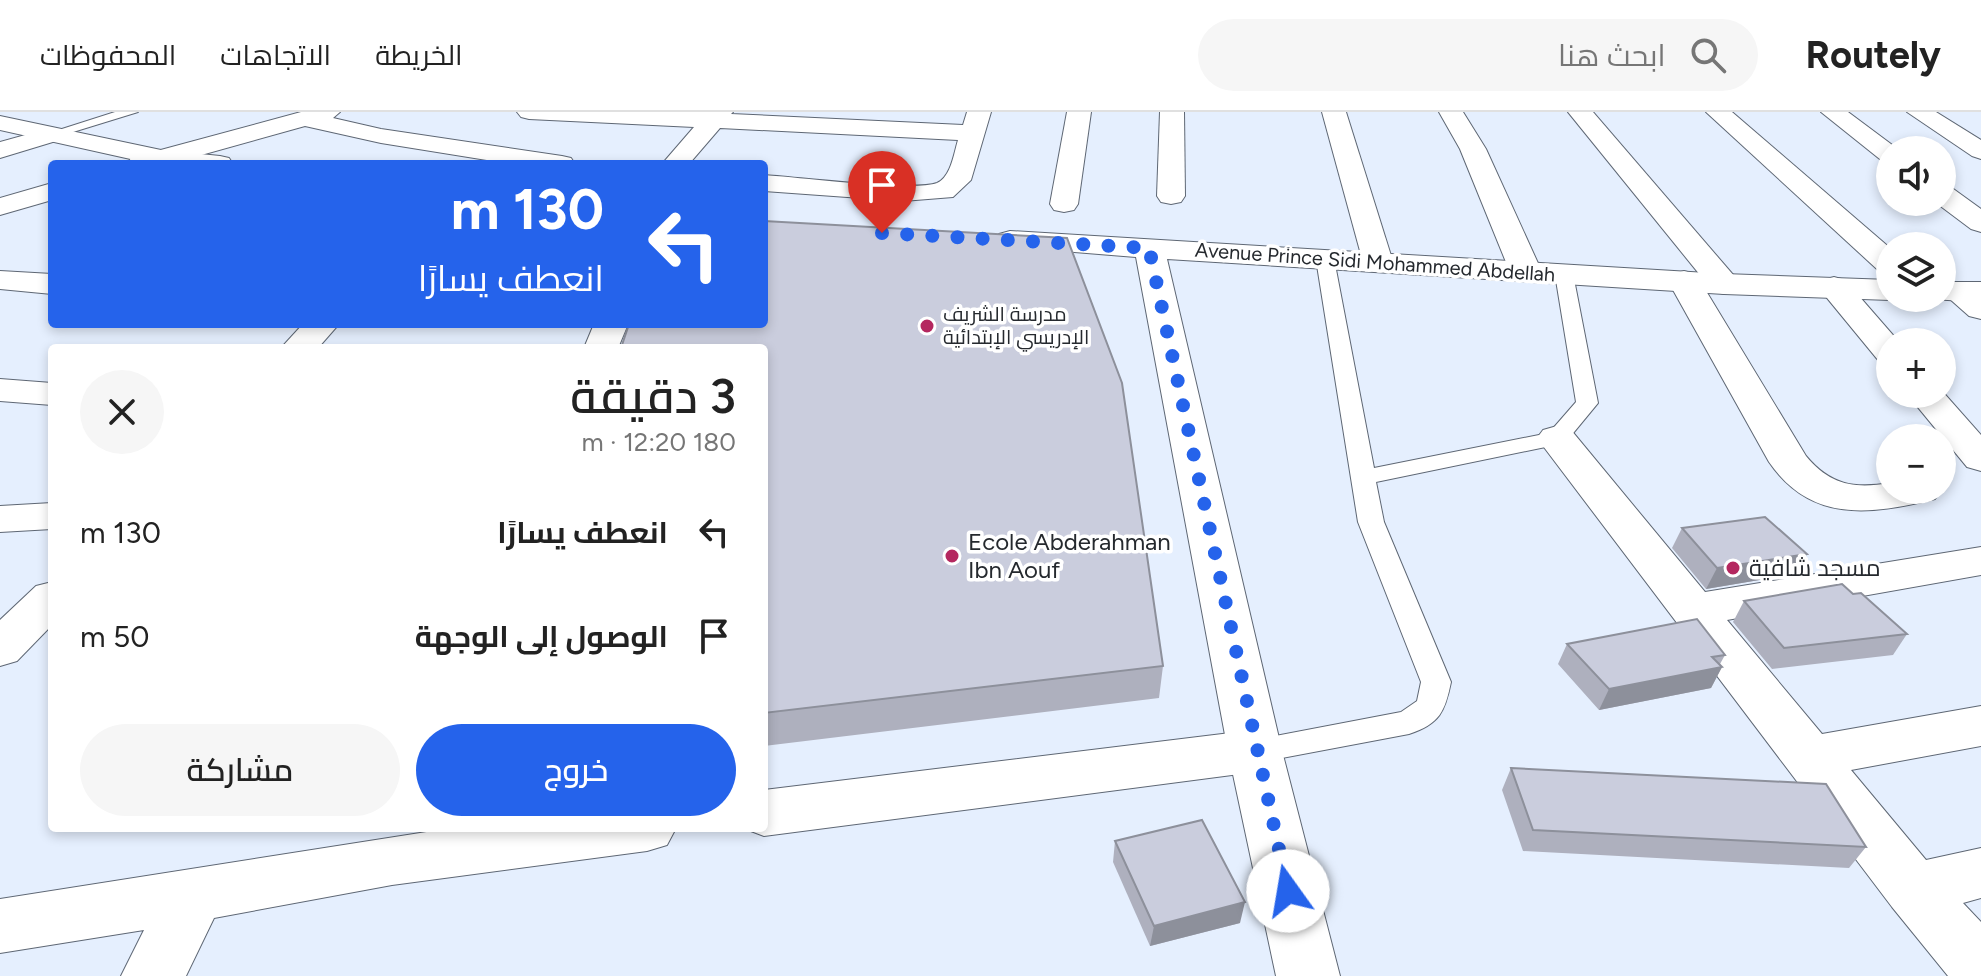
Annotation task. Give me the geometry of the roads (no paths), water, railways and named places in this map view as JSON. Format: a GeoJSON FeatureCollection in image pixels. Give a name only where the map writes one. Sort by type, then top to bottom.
{"type":"FeatureCollection","features":[{"type":"Feature","properties":{"kind":"street"},"geometry":{"type":"LineString","coordinates":[[529,112],[975,123],[958,180],[943,191],[919,193],[768,183]]}},
{"type":"Feature","properties":{"kind":"street"},"geometry":{"type":"LineString","coordinates":[[1064,204],[1079,112]]}},
{"type":"Feature","properties":{"kind":"street"},"geometry":{"type":"LineString","coordinates":[[1171,196],[1172,112]]}},
{"type":"Feature","properties":{"kind":"street"},"geometry":{"type":"LineString","coordinates":[[1334,112],[1378,262]]}},
{"type":"Feature","properties":{"kind":"street"},"geometry":{"type":"LineString","coordinates":[[1451,112],[1473,149],[1526,272]]}},
{"type":"Feature","properties":{"kind":"street"},"geometry":{"type":"LineString","coordinates":[[1580,112],[1724,284]]}},
{"type":"Feature","properties":{"kind":"street"},"geometry":{"type":"LineString","coordinates":[[1718,112],[1876,252]]}},
{"type":"Feature","properties":{"kind":"street"},"geometry":{"type":"LineString","coordinates":[[1833,112],[1876,144]]}},
{"type":"Feature","properties":{"kind":"street"},"geometry":{"type":"LineString","coordinates":[[1919,112],[1981,151]]}},
{"type":"Feature","properties":{"kind":"street"},"geometry":{"type":"LineString","coordinates":[[154,160],[317,116],[381,136],[536,160]]}},
{"type":"Feature","properties":{"kind":"street"},"geometry":{"type":"LineString","coordinates":[[678,160],[717,116]]}},
{"type":"Feature","properties":{"kind":"street"},"geometry":{"type":"LineString","coordinates":[[0,123],[146,160]]}},
{"type":"Feature","properties":{"kind":"street"},"geometry":{"type":"LineString","coordinates":[[0,150],[47,136]]}},
{"type":"Feature","properties":{"kind":"street"},"geometry":{"type":"LineString","coordinates":[[0,207],[48,192]]}},
{"type":"Feature","properties":{"kind":"street"},"geometry":{"type":"LineString","coordinates":[[1956,204],[1981,223]]}},
{"type":"Feature","properties":{"kind":"street","name":"Avenue Prince Sidi Mohammed Abdellah"},"geometry":{"type":"LineString","coordinates":[[979,238],[1724,284],[1876,289]]}},
{"type":"Feature","properties":{"kind":"street"},"geometry":{"type":"LineString","coordinates":[[1149,248],[1255,751],[1308,976]]}},
{"type":"Feature","properties":{"kind":"street"},"geometry":{"type":"LineString","coordinates":[[0,280],[48,284]]}},
{"type":"Feature","properties":{"kind":"street"},"geometry":{"type":"LineString","coordinates":[[1684,281],[1789,462],[1808,486],[1826,495],[1845,499],[1876,495]]}},
{"type":"Feature","properties":{"kind":"street"},"geometry":{"type":"LineString","coordinates":[[1834,287],[1876,336]]}},
{"type":"Feature","properties":{"kind":"street"},"geometry":{"type":"LineString","coordinates":[[302,344],[318,328]]}},
{"type":"Feature","properties":{"kind":"street"},"geometry":{"type":"LineString","coordinates":[[0,390],[48,394]]}},
{"type":"Feature","properties":{"kind":"street"},"geometry":{"type":"LineString","coordinates":[[1937,408],[1981,459]]}},
{"type":"Feature","properties":{"kind":"street"},"geometry":{"type":"LineString","coordinates":[[1557,438],[1913,889],[1981,968]]}},
{"type":"Feature","properties":{"kind":"street"},"geometry":{"type":"LineString","coordinates":[[1956,483],[1981,479]]}},
{"type":"Feature","properties":{"kind":"street"},"geometry":{"type":"LineString","coordinates":[[0,519],[48,516]]}},
{"type":"Feature","properties":{"kind":"street"},"geometry":{"type":"LineString","coordinates":[[1693,610],[1981,561]]}},
{"type":"Feature","properties":{"kind":"street"},"geometry":{"type":"LineString","coordinates":[[1811,757],[1981,726]]}},
{"type":"Feature","properties":{"kind":"street"},"geometry":{"type":"LineString","coordinates":[[768,812],[1255,751]]}},
{"type":"Feature","properties":{"kind":"street"},"geometry":{"type":"LineString","coordinates":[[0,926],[195,896],[398,844],[585,832]]}},
{"type":"Feature","properties":{"kind":"street"},"geometry":{"type":"LineString","coordinates":[[1913,889],[1981,873]]}},
{"type":"Feature","properties":{"kind":"street"},"geometry":{"type":"LineString","coordinates":[[153,976],[195,896]]}},
{"type":"Feature","properties":{"kind":"lane"},"geometry":{"type":"LineString","coordinates":[[47,136],[131,112]]}},
{"type":"Feature","properties":{"kind":"lane"},"geometry":{"type":"LineString","coordinates":[[1255,751],[1409,722],[1431,707],[1436,682],[1371,522],[1325,259]]}},
{"type":"Feature","properties":{"kind":"lane"},"geometry":{"type":"LineString","coordinates":[[1362,478],[1557,438],[1587,403],[1564,274]]}},
{"type":"Feature","properties":{"kind":"place","name":"مدرسة الشريف الإدريسي الإبتدائية"},"geometry":{"type":"Point","coordinates":[927,326]}},
{"type":"Feature","properties":{"kind":"place","name":"Ecole Abderahman Ibn Aouf"},"geometry":{"type":"Point","coordinates":[952,556]}},
{"type":"Feature","properties":{"kind":"place","name":"مسجد شافية"},"geometry":{"type":"Point","coordinates":[1733,568]}}]}
